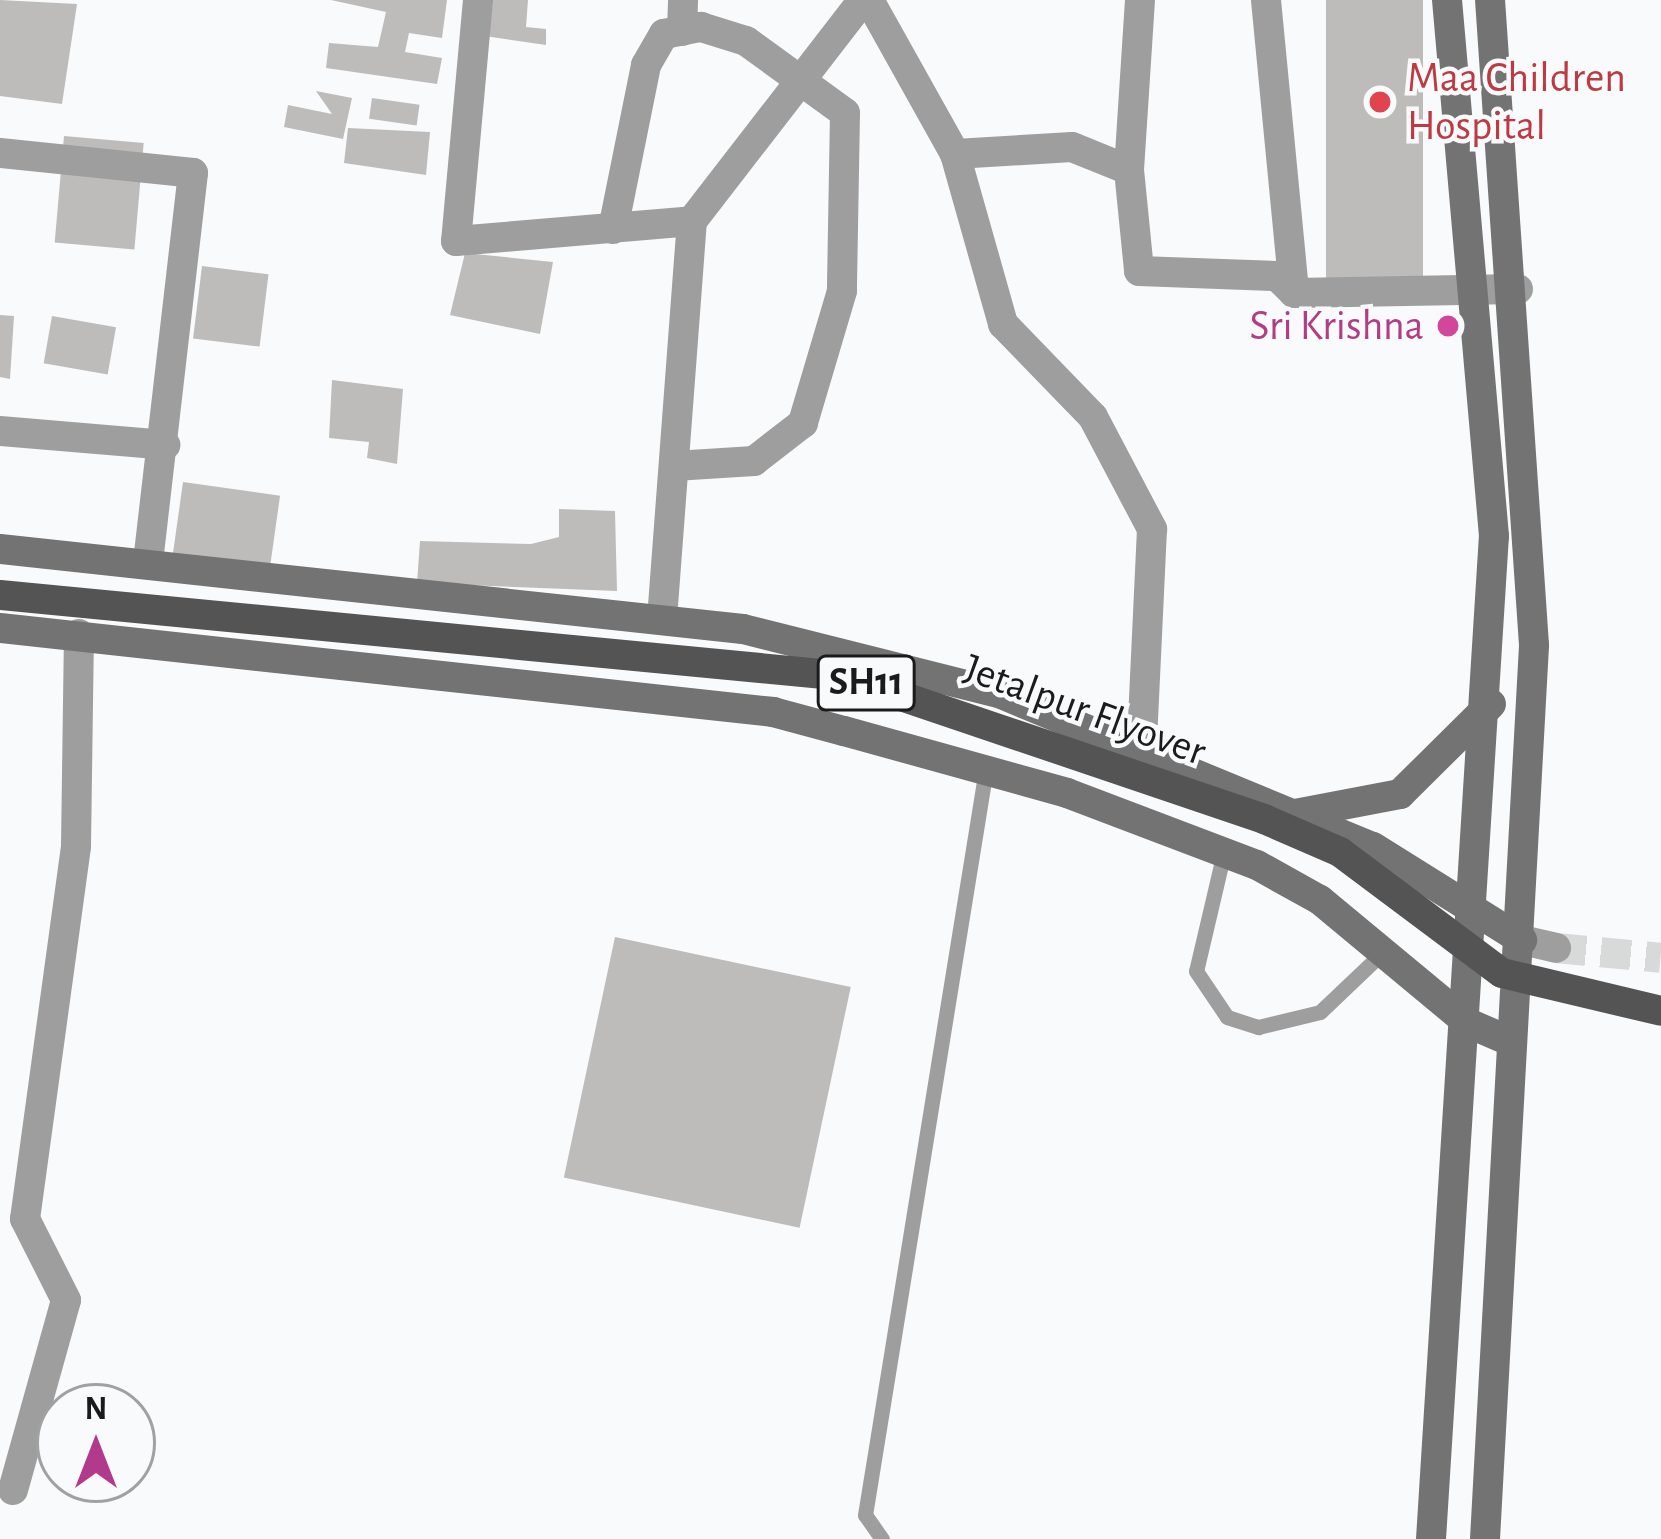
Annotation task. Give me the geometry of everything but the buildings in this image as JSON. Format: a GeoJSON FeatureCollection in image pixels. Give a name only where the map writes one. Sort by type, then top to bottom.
{"type":"FeatureCollection","features":[{"type":"Feature","properties":{"kind":"main road"},"geometry":{"type":"LineString","coordinates":[[1431,1539],[1491,704],[1477,291],[1447,0]]}},
{"type":"Feature","properties":{"kind":"main road"},"geometry":{"type":"LineString","coordinates":[[1485,1539],[1512,1042],[1522,940],[1534,645],[1518,289],[1490,0]]}},
{"type":"Feature","properties":{"kind":"main road"},"geometry":{"type":"LineString","coordinates":[[0,550],[148,560],[662,620],[1000,694],[1142,744],[1373,847],[1522,940]]}},
{"type":"Feature","properties":{"kind":"main road","name":"Jetalpur Flyover"},"geometry":{"type":"LineString","coordinates":[[0,595],[842,676],[1264,819],[1340,852],[1502,973],[1661,1011]]}},
{"type":"Feature","properties":{"kind":"main road"},"geometry":{"type":"LineString","coordinates":[[0,628],[773,712],[1224,853],[1320,900],[1468,1023],[1512,1042]]}},
{"type":"Feature","properties":{"kind":"main road"},"geometry":{"type":"LineString","coordinates":[[1295,814],[1400,794],[1491,704]]}},
{"type":"Feature","properties":{"kind":"street"},"geometry":{"type":"LineString","coordinates":[[478,0],[456,241],[692,221],[713,208],[802,76],[866,0],[955,154],[1003,324],[1093,417],[1152,530],[1142,744]]}},
{"type":"Feature","properties":{"kind":"street"},"geometry":{"type":"LineString","coordinates":[[1140,0],[1129,170],[1139,272],[1277,276],[1294,292],[1518,289]]}},
{"type":"Feature","properties":{"kind":"street"},"geometry":{"type":"LineString","coordinates":[[1266,0],[1294,292]]}},
{"type":"Feature","properties":{"kind":"street"},"geometry":{"type":"LineString","coordinates":[[613,229],[646,65],[664,34],[682,16],[746,41],[802,76],[845,112],[842,291],[826,374],[782,450],[674,466]]}},
{"type":"Feature","properties":{"kind":"street"},"geometry":{"type":"LineString","coordinates":[[955,154],[1072,147],[1129,170]]}},
{"type":"Feature","properties":{"kind":"street"},"geometry":{"type":"LineString","coordinates":[[0,153],[193,173],[165,445],[148,560]]}},
{"type":"Feature","properties":{"kind":"street"},"geometry":{"type":"LineString","coordinates":[[662,620],[692,221]]}},
{"type":"Feature","properties":{"kind":"street"},"geometry":{"type":"LineString","coordinates":[[0,431],[165,445]]}},
{"type":"Feature","properties":{"kind":"street"},"geometry":{"type":"LineString","coordinates":[[13,1490],[66,1300],[26,1219],[76,846],[79,634]]}},
{"type":"Feature","properties":{"kind":"street"},"geometry":{"type":"LineString","coordinates":[[1522,940],[1556,948]]}},
{"type":"Feature","properties":{"kind":"lane"},"geometry":{"type":"LineString","coordinates":[[883,1539],[866,1516],[985,775]]}},
{"type":"Feature","properties":{"kind":"lane"},"geometry":{"type":"LineString","coordinates":[[1224,853],[1196,971],[1227,1017],[1271,1027],[1320,1012],[1381,954]]}},
{"type":"Feature","properties":{"kind":"tunnel"},"geometry":{"type":"LineString","coordinates":[[1556,948],[1661,958]]}},
{"type":"Feature","properties":{"kind":"place","name":"Maa Children Hospital"},"geometry":{"type":"Point","coordinates":[1380,102]}},
{"type":"Feature","properties":{"kind":"place","name":"Sri Krishna"},"geometry":{"type":"Point","coordinates":[1448,326]}}]}
